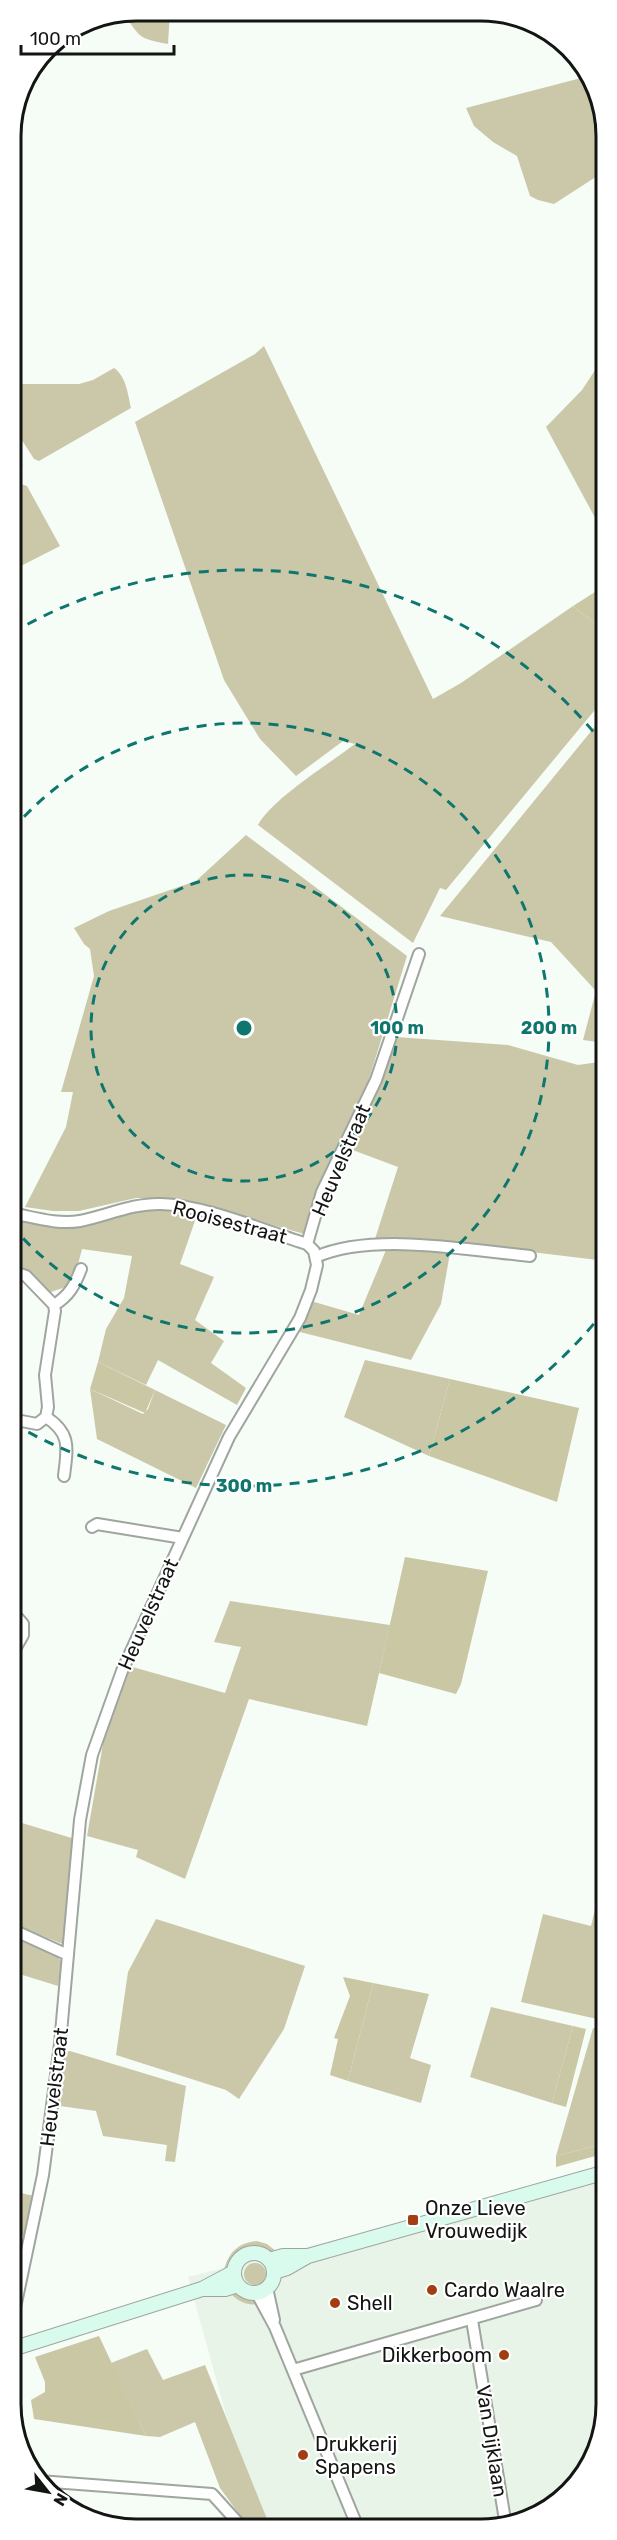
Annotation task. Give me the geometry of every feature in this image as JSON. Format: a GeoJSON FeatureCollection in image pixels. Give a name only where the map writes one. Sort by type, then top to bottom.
{"type":"FeatureCollection","features":[{"type":"Feature","properties":{"kind":"main road"},"geometry":{"type":"LineString","coordinates":[[21,2346],[202,2289],[225,2289],[236,2278],[239,2260],[245,2255],[258,2253],[272,2266],[287,2268],[308,2256],[596,2175]]}},
{"type":"Feature","properties":{"kind":"main road"},"geometry":{"type":"LineString","coordinates":[[236,2278],[249,2292],[261,2290],[271,2283],[272,2266]]}},
{"type":"Feature","properties":{"kind":"street","name":"Heuvelstraat"},"geometry":{"type":"LineString","coordinates":[[308,1244],[322,1192],[376,1080],[419,954]]}},
{"type":"Feature","properties":{"kind":"street","name":"Rooisestraat"},"geometry":{"type":"LineString","coordinates":[[21,1215],[59,1222],[78,1221],[143,1205],[161,1204],[191,1208],[308,1244]]}},
{"type":"Feature","properties":{"kind":"street"},"geometry":{"type":"LineString","coordinates":[[308,1244],[316,1257],[343,1248],[387,1245],[450,1248],[530,1256]]}},
{"type":"Feature","properties":{"kind":"street","name":"Heuvelstraat"},"geometry":{"type":"LineString","coordinates":[[21,2279],[43,2175],[60,2044],[80,1820],[92,1755],[122,1671],[229,1437],[300,1318],[311,1290],[317,1265],[316,1257]]}},
{"type":"Feature","properties":{"kind":"street"},"geometry":{"type":"LineString","coordinates":[[54,1305],[73,1290],[81,1269]]}},
{"type":"Feature","properties":{"kind":"street"},"geometry":{"type":"LineString","coordinates":[[21,1274],[26,1276],[54,1305],[55,1311],[45,1375],[48,1407],[46,1417],[37,1424],[21,1421]]}},
{"type":"Feature","properties":{"kind":"street"},"geometry":{"type":"LineString","coordinates":[[46,1417],[58,1425],[65,1436],[67,1449],[64,1476]]}},
{"type":"Feature","properties":{"kind":"street"},"geometry":{"type":"LineString","coordinates":[[92,1527],[97,1524],[183,1538]]}},
{"type":"Feature","properties":{"kind":"street"},"geometry":{"type":"LineString","coordinates":[[21,1622],[23,1624],[21,1638]]}},
{"type":"Feature","properties":{"kind":"street"},"geometry":{"type":"LineString","coordinates":[[21,1934],[68,1955]]}},
{"type":"Feature","properties":{"kind":"street"},"geometry":{"type":"LineString","coordinates":[[261,2290],[274,2327],[354,2519]]}},
{"type":"Feature","properties":{"kind":"street"},"geometry":{"type":"LineString","coordinates":[[293,2370],[536,2300]]}},
{"type":"Feature","properties":{"kind":"street","name":"Van Dijklaan"},"geometry":{"type":"LineString","coordinates":[[472,2320],[504,2516]]}},
{"type":"Feature","properties":{"kind":"street"},"geometry":{"type":"LineString","coordinates":[[78,2484],[212,2494],[234,2519]]}},
{"type":"Feature","properties":{"kind":"shaded area"},"geometry":{"type":"Polygon","coordinates":[[[129,21],[169,21],[168,44],[144,38],[129,21]]]}},
{"type":"Feature","properties":{"kind":"shaded area"},"geometry":{"type":"Polygon","coordinates":[[[580,78],[592,106],[595,121],[596,177],[554,204],[530,196],[517,156],[493,142],[474,126],[466,108],[580,78]]]}},
{"type":"Feature","properties":{"kind":"shaded area"},"geometry":{"type":"Polygon","coordinates":[[[264,346],[433,699],[461,683],[573,606],[596,624],[596,706],[594,711],[446,890],[440,888],[413,943],[258,825],[288,793],[355,744],[343,741],[296,776],[260,739],[224,680],[135,422],[255,354],[264,346]]]}},
{"type":"Feature","properties":{"kind":"shaded area"},"geometry":{"type":"Polygon","coordinates":[[[114,368],[124,380],[131,408],[39,461],[34,459],[21,439],[21,384],[79,384],[93,380],[114,368]]]}},
{"type":"Feature","properties":{"kind":"shaded area"},"geometry":{"type":"Polygon","coordinates":[[[596,369],[596,520],[546,427],[582,390],[596,369]]]}},
{"type":"Feature","properties":{"kind":"shaded area"},"geometry":{"type":"Polygon","coordinates":[[[21,484],[27,486],[60,546],[21,566],[21,484]]]}},
{"type":"Feature","properties":{"kind":"shaded area"},"geometry":{"type":"Polygon","coordinates":[[[596,591],[596,624],[573,606],[596,591]]]}},
{"type":"Feature","properties":{"kind":"shaded area"},"geometry":{"type":"Polygon","coordinates":[[[596,725],[596,991],[551,942],[440,916],[596,725]]]}},
{"type":"Feature","properties":{"kind":"shaded area"},"geometry":{"type":"Polygon","coordinates":[[[246,835],[407,956],[365,1092],[321,1185],[304,1234],[215,1208],[168,1198],[136,1198],[79,1211],[53,1211],[25,1207],[66,1127],[73,1092],[61,1092],[94,976],[90,949],[74,928],[109,911],[196,881],[246,835]]]}},
{"type":"Feature","properties":{"kind":"shaded area"},"geometry":{"type":"Polygon","coordinates":[[[596,991],[596,1042],[583,1040],[596,991]]]}},
{"type":"Feature","properties":{"kind":"shaded area"},"geometry":{"type":"Polygon","coordinates":[[[396,1037],[508,1045],[578,1065],[596,1062],[596,1260],[497,1248],[374,1242],[398,1167],[350,1149],[372,1102],[396,1037]]]}},
{"type":"Feature","properties":{"kind":"shaded area"},"geometry":{"type":"Polygon","coordinates":[[[164,1208],[197,1215],[180,1264],[214,1277],[195,1320],[224,1341],[211,1363],[246,1388],[237,1405],[158,1360],[146,1385],[98,1362],[106,1329],[124,1298],[132,1256],[82,1249],[75,1276],[69,1286],[51,1292],[21,1274],[21,1221],[46,1226],[65,1226],[140,1209],[164,1208]]]}},
{"type":"Feature","properties":{"kind":"shaded area"},"geometry":{"type":"Polygon","coordinates":[[[386,1250],[450,1253],[441,1304],[411,1360],[296,1331],[311,1301],[359,1315],[386,1250]]]}},
{"type":"Feature","properties":{"kind":"shaded area"},"geometry":{"type":"Polygon","coordinates":[[[365,1360],[450,1379],[429,1456],[344,1417],[365,1360]]]}},
{"type":"Feature","properties":{"kind":"shaded area"},"geometry":{"type":"Polygon","coordinates":[[[98,1362],[155,1390],[145,1413],[90,1389],[98,1362]]]}},
{"type":"Feature","properties":{"kind":"shaded area"},"geometry":{"type":"Polygon","coordinates":[[[450,1379],[579,1408],[557,1502],[429,1456],[450,1379]]]}},
{"type":"Feature","properties":{"kind":"shaded area"},"geometry":{"type":"Polygon","coordinates":[[[90,1389],[143,1414],[148,1409],[155,1390],[226,1425],[196,1488],[97,1439],[90,1389]]]}},
{"type":"Feature","properties":{"kind":"shaded area"},"geometry":{"type":"Polygon","coordinates":[[[405,1557],[488,1571],[461,1684],[456,1694],[379,1673],[405,1557]]]}},
{"type":"Feature","properties":{"kind":"shaded area"},"geometry":{"type":"Polygon","coordinates":[[[230,1601],[390,1625],[367,1726],[249,1699],[185,1879],[136,1857],[138,1850],[87,1836],[106,1727],[129,1666],[225,1693],[241,1647],[214,1642],[230,1601]]]}},
{"type":"Feature","properties":{"kind":"shaded area"},"geometry":{"type":"Polygon","coordinates":[[[21,1823],[75,1839],[65,1945],[21,1927],[21,1823]]]}},
{"type":"Feature","properties":{"kind":"shaded area"},"geometry":{"type":"Polygon","coordinates":[[[596,1905],[596,2019],[521,2002],[543,1914],[591,1926],[596,1905]]]}},
{"type":"Feature","properties":{"kind":"shaded area"},"geometry":{"type":"Polygon","coordinates":[[[156,1919],[305,1966],[284,2029],[239,2099],[226,2090],[116,2055],[128,1972],[156,1919]]]}},
{"type":"Feature","properties":{"kind":"shaded area"},"geometry":{"type":"Polygon","coordinates":[[[21,1940],[57,1956],[62,1962],[58,1986],[21,1974],[21,1940]]]}},
{"type":"Feature","properties":{"kind":"shaded area"},"geometry":{"type":"Polygon","coordinates":[[[343,1977],[373,1983],[348,2081],[330,2075],[338,2039],[334,2038],[350,1996],[343,1977]]]}},
{"type":"Feature","properties":{"kind":"shaded area"},"geometry":{"type":"Polygon","coordinates":[[[373,1983],[429,1994],[410,2058],[431,2065],[421,2103],[348,2081],[373,1983]]]}},
{"type":"Feature","properties":{"kind":"shaded area"},"geometry":{"type":"Polygon","coordinates":[[[491,2007],[573,2026],[552,2103],[470,2077],[491,2007]]]}},
{"type":"Feature","properties":{"kind":"shaded area"},"geometry":{"type":"Polygon","coordinates":[[[573,2026],[586,2029],[566,2107],[552,2103],[573,2026]]]}},
{"type":"Feature","properties":{"kind":"shaded area"},"geometry":{"type":"Polygon","coordinates":[[[593,2028],[596,2029],[596,2146],[556,2156],[593,2028]]]}},
{"type":"Feature","properties":{"kind":"shaded area"},"geometry":{"type":"Polygon","coordinates":[[[70,2051],[186,2086],[175,2162],[165,2161],[167,2145],[103,2136],[96,2111],[60,2106],[65,2056],[66,2052],[70,2051]]]}},
{"type":"Feature","properties":{"kind":"shaded area"},"geometry":{"type":"Polygon","coordinates":[[[596,2146],[596,2156],[556,2167],[556,2156],[596,2146]]]}},
{"type":"Feature","properties":{"kind":"shaded area"},"geometry":{"type":"Polygon","coordinates":[[[596,2174],[596,2412],[592,2434],[584,2455],[567,2480],[545,2500],[518,2513],[496,2518],[249,2519],[247,2491],[188,2277],[596,2174]]]}},
{"type":"Feature","properties":{"kind":"shaded area"},"geometry":{"type":"Polygon","coordinates":[[[21,2193],[34,2196],[26,2236],[21,2235],[21,2193]]]}},
{"type":"Feature","properties":{"kind":"shaded area"},"geometry":{"type":"Polygon","coordinates":[[[257,2241],[267,2244],[281,2255],[274,2255],[258,2248],[249,2249],[224,2270],[235,2250],[240,2246],[257,2241]]]}},
{"type":"Feature","properties":{"kind":"shaded area"},"geometry":{"type":"Polygon","coordinates":[[[255,2263],[263,2266],[266,2274],[263,2282],[255,2285],[247,2282],[244,2274],[247,2266],[255,2263]]]}},
{"type":"Feature","properties":{"kind":"shaded area"},"geometry":{"type":"Polygon","coordinates":[[[230,2292],[238,2293],[258,2304],[242,2302],[230,2292]]]}},
{"type":"Feature","properties":{"kind":"shaded area"},"geometry":{"type":"Polygon","coordinates":[[[99,2336],[146,2436],[34,2419],[31,2400],[45,2392],[45,2382],[35,2357],[99,2336]]]}},
{"type":"Feature","properties":{"kind":"shaded area"},"geometry":{"type":"Polygon","coordinates":[[[147,2349],[163,2380],[205,2365],[267,2519],[243,2519],[220,2488],[195,2422],[160,2437],[146,2436],[111,2363],[147,2349]]]}},
{"type":"Feature","properties":{"kind":"place","name":"Onze Lieve Vrouwedijk"},"geometry":{"type":"Point","coordinates":[413,2220]}},
{"type":"Feature","properties":{"kind":"place","name":"Cardo Waalre"},"geometry":{"type":"Point","coordinates":[432,2290]}},
{"type":"Feature","properties":{"kind":"place","name":"Shell"},"geometry":{"type":"Point","coordinates":[335,2303]}},
{"type":"Feature","properties":{"kind":"place","name":"Dikkerboom"},"geometry":{"type":"Point","coordinates":[504,2355]}},
{"type":"Feature","properties":{"kind":"place","name":"Drukkerij Spapens"},"geometry":{"type":"Point","coordinates":[303,2455]}}]}
